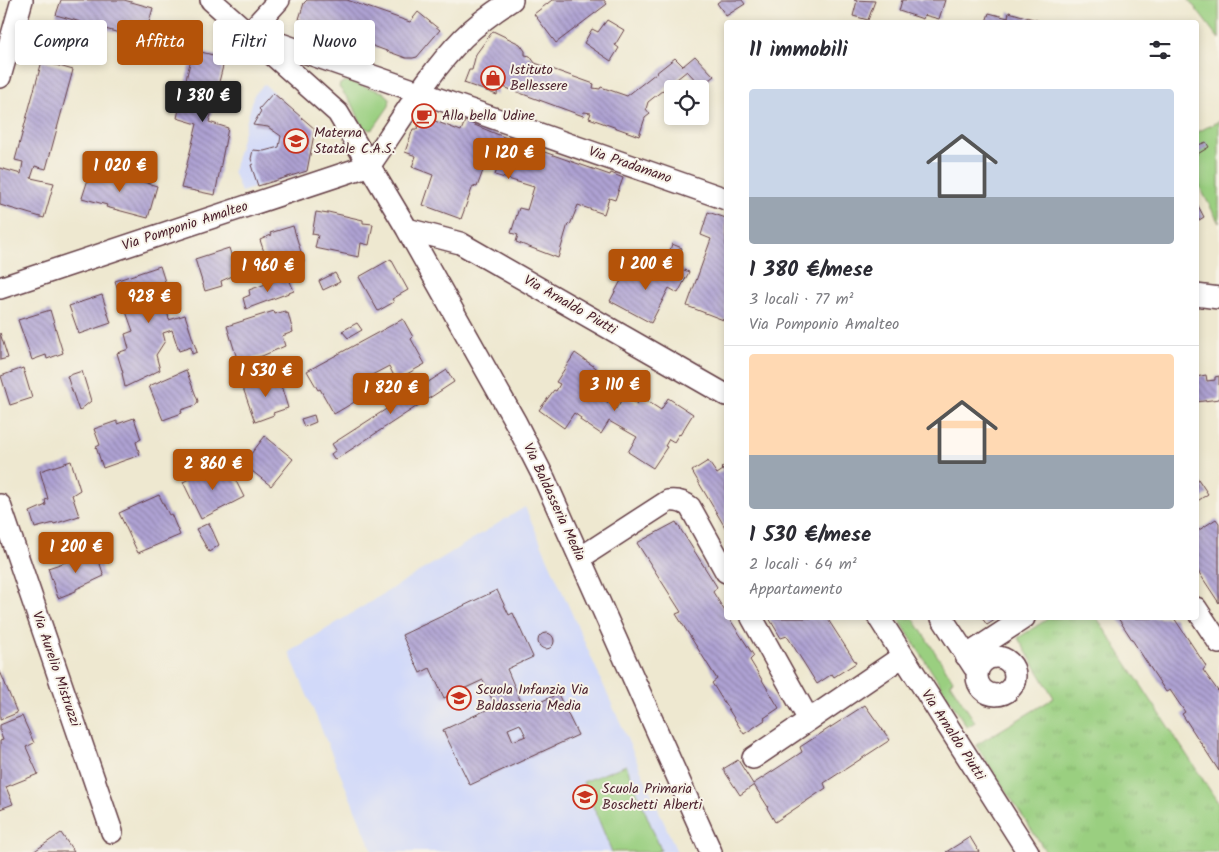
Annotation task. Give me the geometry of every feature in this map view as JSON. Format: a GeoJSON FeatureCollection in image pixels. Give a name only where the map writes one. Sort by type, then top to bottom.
{"type":"FeatureCollection","features":[{"type":"Feature","properties":{"kind":"street"},"geometry":{"type":"LineString","coordinates":[[0,77],[22,0]]}},
{"type":"Feature","properties":{"kind":"street"},"geometry":{"type":"LineString","coordinates":[[211,0],[234,20]]}},
{"type":"Feature","properties":{"kind":"street"},"geometry":{"type":"LineString","coordinates":[[261,20],[279,0]]}},
{"type":"Feature","properties":{"kind":"street"},"geometry":{"type":"LineString","coordinates":[[370,165],[420,91],[464,37],[491,14],[512,0]]}},
{"type":"Feature","properties":{"kind":"street","name":"Via Pradamano"},"geometry":{"type":"LineString","coordinates":[[284,45],[724,198]]}},
{"type":"Feature","properties":{"kind":"street","name":"Via Baldasseria Media"},"geometry":{"type":"LineString","coordinates":[[284,64],[338,113],[407,228],[529,448],[711,852]]}},
{"type":"Feature","properties":{"kind":"street","name":"Via Pomponio Amalteo"},"geometry":{"type":"LineString","coordinates":[[0,288],[370,165]]}},
{"type":"Feature","properties":{"kind":"street","name":"Via Arnaldo Piutti"},"geometry":{"type":"LineString","coordinates":[[407,228],[460,243],[724,394]]}},
{"type":"Feature","properties":{"kind":"street"},"geometry":{"type":"LineString","coordinates":[[1199,295],[1219,298]]}},
{"type":"Feature","properties":{"kind":"street"},"geometry":{"type":"LineString","coordinates":[[580,558],[668,501],[674,500],[685,503],[690,507],[724,568]]}},
{"type":"Feature","properties":{"kind":"street","name":"Via Aurelio Mistruzzi"},"geometry":{"type":"LineString","coordinates":[[0,505],[112,832]]}},
{"type":"Feature","properties":{"kind":"street"},"geometry":{"type":"LineString","coordinates":[[1199,613],[1219,643]]}},
{"type":"Feature","properties":{"kind":"street"},"geometry":{"type":"LineString","coordinates":[[753,620],[809,720]]}},
{"type":"Feature","properties":{"kind":"street","name":"Via Arnaldo Piutti"},"geometry":{"type":"LineString","coordinates":[[880,620],[1028,852]]}},
{"type":"Feature","properties":{"kind":"street"},"geometry":{"type":"LineString","coordinates":[[943,620],[972,663],[1022,620]]}},
{"type":"Feature","properties":{"kind":"street"},"geometry":{"type":"LineString","coordinates":[[753,758],[902,656]]}},
{"type":"Feature","properties":{"kind":"shaded area","name":"Materna Statale C.A.S."},"geometry":{"type":"Polygon","coordinates":[[[264,84],[315,129],[307,171],[241,192],[233,171],[254,95],[264,84]]]}},
{"type":"Feature","properties":{"kind":"shaded area","name":"Scuola Infanzia Via Baldasseria Media"},"geometry":{"type":"Polygon","coordinates":[[[525,507],[677,852],[373,852],[289,652],[525,507]]]}},
{"type":"Feature","properties":{"kind":"green space"},"geometry":{"type":"Polygon","coordinates":[[[1189,0],[1219,0],[1219,39],[1189,0]]]}},
{"type":"Feature","properties":{"kind":"green space"},"geometry":{"type":"Polygon","coordinates":[[[346,81],[383,92],[390,98],[389,106],[373,129],[370,130],[362,126],[354,107],[339,87],[340,84],[346,81]]]}},
{"type":"Feature","properties":{"kind":"green space"},"geometry":{"type":"Polygon","coordinates":[[[1219,121],[1219,223],[1199,186],[1199,131],[1219,121]]]}},
{"type":"Feature","properties":{"kind":"green space"},"geometry":{"type":"Polygon","coordinates":[[[899,620],[914,620],[953,680],[950,683],[975,722],[967,727],[899,620]]]}},
{"type":"Feature","properties":{"kind":"green space"},"geometry":{"type":"Polygon","coordinates":[[[1046,620],[1098,620],[1219,804],[1219,852],[1046,852],[976,745],[1054,698],[1018,638],[1046,620]]]}},
{"type":"Feature","properties":{"kind":"green space"},"geometry":{"type":"Polygon","coordinates":[[[626,765],[661,850],[656,852],[612,852],[583,782],[626,765]]]}},
{"type":"Feature","properties":{"kind":"building"},"geometry":{"type":"Polygon","coordinates":[[[61,0],[124,0],[153,8],[150,20],[117,20],[117,32],[107,29],[107,20],[74,20],[56,15],[61,0]]]}},
{"type":"Feature","properties":{"kind":"building"},"geometry":{"type":"Polygon","coordinates":[[[307,0],[347,0],[410,22],[418,12],[440,30],[417,57],[406,58],[375,47],[375,20],[302,20],[299,19],[304,3],[307,0]]]}},
{"type":"Feature","properties":{"kind":"building"},"geometry":{"type":"Polygon","coordinates":[[[552,0],[604,0],[607,4],[556,43],[534,14],[552,0]]]}},
{"type":"Feature","properties":{"kind":"building"},"geometry":{"type":"Polygon","coordinates":[[[721,0],[742,0],[745,4],[726,16],[717,3],[721,0]]]}},
{"type":"Feature","properties":{"kind":"building"},"geometry":{"type":"Polygon","coordinates":[[[854,0],[875,1],[868,20],[853,16],[857,1],[854,0]]]}},
{"type":"Feature","properties":{"kind":"building"},"geometry":{"type":"Polygon","coordinates":[[[902,0],[945,0],[939,19],[924,15],[923,19],[899,11],[902,0]]]}},
{"type":"Feature","properties":{"kind":"building"},"geometry":{"type":"Polygon","coordinates":[[[1009,12],[1036,20],[987,20],[989,13],[1008,18],[1009,12]]]}},
{"type":"Feature","properties":{"kind":"building"},"geometry":{"type":"Polygon","coordinates":[[[607,20],[624,30],[615,45],[619,48],[611,61],[584,43],[592,29],[598,32],[607,20]]]}},
{"type":"Feature","properties":{"kind":"building"},"geometry":{"type":"Polygon","coordinates":[[[493,31],[520,44],[525,51],[525,55],[530,56],[535,63],[594,84],[593,88],[600,89],[601,87],[627,96],[675,58],[683,66],[695,56],[714,76],[709,80],[695,80],[687,71],[676,80],[664,80],[664,89],[648,102],[646,109],[650,114],[645,118],[639,136],[589,118],[591,113],[584,112],[583,116],[498,85],[497,95],[464,83],[469,70],[472,70],[476,54],[493,31]]]}},
{"type":"Feature","properties":{"kind":"building"},"geometry":{"type":"Polygon","coordinates":[[[203,52],[213,55],[213,65],[223,65],[209,122],[228,128],[215,195],[181,188],[197,124],[177,118],[189,65],[203,65],[203,52]]]}},
{"type":"Feature","properties":{"kind":"building"},"geometry":{"type":"Polygon","coordinates":[[[41,65],[56,65],[73,70],[46,169],[35,166],[31,178],[54,183],[44,218],[0,205],[0,168],[21,174],[23,162],[15,160],[41,65]]]}},
{"type":"Feature","properties":{"kind":"building","name":"Materna Statale C.A.S."},"geometry":{"type":"Polygon","coordinates":[[[273,93],[315,129],[307,171],[258,186],[251,165],[253,164],[251,159],[253,150],[264,151],[279,147],[281,136],[268,127],[253,125],[261,111],[259,109],[273,93]]]}},
{"type":"Feature","properties":{"kind":"building"},"geometry":{"type":"Polygon","coordinates":[[[422,116],[461,131],[465,121],[516,142],[623,178],[615,200],[609,198],[604,214],[578,205],[570,225],[568,224],[558,258],[516,242],[518,235],[511,233],[519,208],[527,210],[534,187],[495,175],[500,160],[488,157],[477,187],[473,186],[461,219],[423,205],[433,175],[412,167],[416,156],[405,152],[413,129],[417,129],[422,116]]]}},
{"type":"Feature","properties":{"kind":"building"},"geometry":{"type":"Polygon","coordinates":[[[1206,142],[1209,147],[1199,153],[1199,145],[1206,142]]]}},
{"type":"Feature","properties":{"kind":"building"},"geometry":{"type":"Polygon","coordinates":[[[92,167],[157,186],[148,218],[106,207],[107,205],[82,198],[92,167]]]}},
{"type":"Feature","properties":{"kind":"building"},"geometry":{"type":"Polygon","coordinates":[[[1199,208],[1204,217],[1199,220],[1199,208]]]}},
{"type":"Feature","properties":{"kind":"building"},"geometry":{"type":"Polygon","coordinates":[[[316,212],[328,214],[328,212],[363,220],[363,223],[373,224],[369,245],[361,243],[359,257],[315,248],[318,235],[312,234],[316,212]]]}},
{"type":"Feature","properties":{"kind":"building"},"geometry":{"type":"Polygon","coordinates":[[[708,212],[724,217],[724,320],[687,306],[711,239],[701,235],[708,212]]]}},
{"type":"Feature","properties":{"kind":"building"},"geometry":{"type":"Polygon","coordinates":[[[293,226],[304,262],[271,273],[260,240],[271,235],[270,233],[293,226]]]}},
{"type":"Feature","properties":{"kind":"building"},"geometry":{"type":"Polygon","coordinates":[[[672,244],[682,248],[679,257],[669,253],[672,244]]]}},
{"type":"Feature","properties":{"kind":"building"},"geometry":{"type":"Polygon","coordinates":[[[229,248],[237,274],[221,281],[222,286],[205,291],[195,259],[229,248]]]}},
{"type":"Feature","properties":{"kind":"building"},"geometry":{"type":"Polygon","coordinates":[[[391,259],[408,290],[392,299],[394,302],[378,311],[359,277],[391,259]]]}},
{"type":"Feature","properties":{"kind":"building"},"geometry":{"type":"Polygon","coordinates":[[[631,262],[667,281],[674,266],[689,272],[678,293],[669,288],[651,323],[610,301],[631,262]]]}},
{"type":"Feature","properties":{"kind":"building"},"geometry":{"type":"Polygon","coordinates":[[[160,266],[173,307],[167,309],[169,320],[185,315],[197,352],[192,354],[191,347],[179,351],[172,330],[163,333],[165,341],[156,355],[160,370],[125,387],[117,353],[129,349],[125,334],[133,331],[115,281],[160,266]]]}},
{"type":"Feature","properties":{"kind":"building"},"geometry":{"type":"Polygon","coordinates":[[[335,273],[340,282],[323,290],[319,281],[335,273]]]}},
{"type":"Feature","properties":{"kind":"building"},"geometry":{"type":"Polygon","coordinates":[[[284,279],[285,281],[289,279],[294,291],[246,309],[243,298],[250,295],[249,290],[284,279]]]}},
{"type":"Feature","properties":{"kind":"building"},"geometry":{"type":"Polygon","coordinates":[[[102,295],[111,323],[79,334],[69,306],[102,295]]]}},
{"type":"Feature","properties":{"kind":"building"},"geometry":{"type":"Polygon","coordinates":[[[50,310],[63,353],[47,359],[46,355],[32,360],[18,320],[50,310]]]}},
{"type":"Feature","properties":{"kind":"building"},"geometry":{"type":"Polygon","coordinates":[[[274,311],[275,314],[285,311],[286,314],[288,313],[293,332],[282,336],[285,346],[262,356],[238,362],[227,326],[274,311]]]}},
{"type":"Feature","properties":{"kind":"building"},"geometry":{"type":"Polygon","coordinates":[[[403,319],[413,337],[411,339],[425,364],[396,380],[389,366],[355,384],[363,397],[334,414],[307,371],[403,319]]]}},
{"type":"Feature","properties":{"kind":"building"},"geometry":{"type":"Polygon","coordinates":[[[357,323],[362,330],[348,338],[342,331],[357,323]]]}},
{"type":"Feature","properties":{"kind":"building"},"geometry":{"type":"Polygon","coordinates":[[[0,333],[8,358],[0,360],[0,333]]]}},
{"type":"Feature","properties":{"kind":"building"},"geometry":{"type":"Polygon","coordinates":[[[575,353],[599,370],[591,382],[610,395],[606,401],[616,409],[625,395],[637,404],[641,397],[661,410],[668,398],[693,414],[674,442],[669,439],[665,446],[667,447],[653,468],[628,452],[637,437],[609,421],[601,434],[580,420],[581,418],[574,413],[564,428],[539,410],[554,390],[556,391],[560,384],[556,382],[575,353]]]}},
{"type":"Feature","properties":{"kind":"building"},"geometry":{"type":"Polygon","coordinates":[[[23,368],[32,398],[10,405],[1,376],[23,368]]]}},
{"type":"Feature","properties":{"kind":"building"},"geometry":{"type":"Polygon","coordinates":[[[186,370],[198,401],[196,405],[181,410],[182,413],[163,420],[149,386],[186,370]]]}},
{"type":"Feature","properties":{"kind":"building"},"geometry":{"type":"Polygon","coordinates":[[[447,370],[454,382],[335,460],[331,454],[336,450],[332,444],[447,370]]]}},
{"type":"Feature","properties":{"kind":"building"},"geometry":{"type":"Polygon","coordinates":[[[82,371],[91,401],[79,411],[67,376],[82,371]]]}},
{"type":"Feature","properties":{"kind":"building"},"geometry":{"type":"Polygon","coordinates":[[[277,373],[288,408],[255,422],[243,388],[277,373]]]}},
{"type":"Feature","properties":{"kind":"building"},"geometry":{"type":"Polygon","coordinates":[[[1206,375],[1207,381],[1215,380],[1215,377],[1219,376],[1219,399],[1199,402],[1199,376],[1206,375]]]}},
{"type":"Feature","properties":{"kind":"building"},"geometry":{"type":"Polygon","coordinates":[[[314,415],[316,422],[304,427],[301,419],[314,415]]]}},
{"type":"Feature","properties":{"kind":"building"},"geometry":{"type":"Polygon","coordinates":[[[134,418],[141,439],[136,442],[140,455],[103,468],[96,447],[100,445],[94,429],[117,421],[117,424],[134,418]]]}},
{"type":"Feature","properties":{"kind":"building"},"geometry":{"type":"Polygon","coordinates":[[[265,436],[293,459],[271,486],[243,464],[265,436]]]}},
{"type":"Feature","properties":{"kind":"building"},"geometry":{"type":"Polygon","coordinates":[[[71,461],[80,490],[72,495],[79,516],[35,528],[30,512],[46,505],[45,500],[48,499],[40,471],[71,461]]]}},
{"type":"Feature","properties":{"kind":"building"},"geometry":{"type":"Polygon","coordinates":[[[708,461],[717,474],[723,470],[721,468],[724,466],[724,526],[692,471],[708,461]]]}},
{"type":"Feature","properties":{"kind":"building"},"geometry":{"type":"Polygon","coordinates":[[[220,464],[227,478],[233,475],[244,497],[201,519],[183,482],[220,464]]]}},
{"type":"Feature","properties":{"kind":"building"},"geometry":{"type":"Polygon","coordinates":[[[1199,480],[1208,494],[1199,500],[1199,480]]]}},
{"type":"Feature","properties":{"kind":"building"},"geometry":{"type":"Polygon","coordinates":[[[159,495],[169,515],[171,514],[180,535],[138,553],[119,513],[159,495]]]}},
{"type":"Feature","properties":{"kind":"building"},"geometry":{"type":"Polygon","coordinates":[[[1216,519],[1219,523],[1219,603],[1199,573],[1199,530],[1216,519]]]}},
{"type":"Feature","properties":{"kind":"building"},"geometry":{"type":"Polygon","coordinates":[[[676,522],[717,587],[713,592],[724,610],[724,620],[730,620],[754,656],[750,660],[779,708],[744,734],[712,683],[717,679],[676,614],[681,612],[637,543],[676,522]]]}},
{"type":"Feature","properties":{"kind":"building"},"geometry":{"type":"Polygon","coordinates":[[[209,523],[219,545],[209,552],[196,529],[209,523]]]}},
{"type":"Feature","properties":{"kind":"building"},"geometry":{"type":"Polygon","coordinates":[[[96,552],[104,576],[58,598],[48,568],[96,552]]]}},
{"type":"Feature","properties":{"kind":"building"},"geometry":{"type":"Polygon","coordinates":[[[497,590],[509,615],[513,613],[533,657],[507,669],[524,709],[558,694],[578,735],[470,785],[443,730],[495,706],[483,680],[444,698],[430,668],[420,673],[402,635],[497,590]],[[520,724],[508,729],[513,741],[526,736],[520,724]]]}},
{"type":"Feature","properties":{"kind":"building"},"geometry":{"type":"Polygon","coordinates":[[[770,620],[828,620],[856,663],[834,677],[832,674],[817,684],[787,636],[781,638],[770,620]]]}},
{"type":"Feature","properties":{"kind":"building"},"geometry":{"type":"Polygon","coordinates":[[[983,620],[995,620],[987,625],[983,620]]]}},
{"type":"Feature","properties":{"kind":"building"},"geometry":{"type":"Polygon","coordinates":[[[1119,620],[1175,620],[1206,666],[1203,670],[1219,690],[1219,771],[1182,714],[1185,712],[1170,690],[1166,692],[1119,620]]]}},
{"type":"Feature","properties":{"kind":"building"},"geometry":{"type":"Polygon","coordinates":[[[543,633],[549,633],[554,638],[552,647],[543,649],[538,644],[538,638],[543,633]]]}},
{"type":"Feature","properties":{"kind":"building"},"geometry":{"type":"Polygon","coordinates":[[[0,671],[17,713],[0,720],[0,671]]]}},
{"type":"Feature","properties":{"kind":"building"},"geometry":{"type":"Polygon","coordinates":[[[865,705],[890,740],[824,783],[826,788],[775,822],[754,785],[740,795],[723,769],[738,760],[753,784],[802,752],[800,747],[865,705]]]}},
{"type":"Feature","properties":{"kind":"building"},"geometry":{"type":"Polygon","coordinates":[[[22,716],[34,743],[26,747],[38,774],[6,787],[13,804],[0,809],[0,741],[3,740],[0,725],[22,716]]]}},
{"type":"Feature","properties":{"kind":"building"},"geometry":{"type":"Polygon","coordinates":[[[61,833],[74,852],[33,852],[61,833]]]}},
{"type":"Feature","properties":{"kind":"building"},"geometry":{"type":"Polygon","coordinates":[[[970,837],[979,852],[946,852],[970,837]]]}},
{"type":"Feature","properties":{"kind":"place","name":"Istituto Bellessere"},"geometry":{"type":"Point","coordinates":[493,78]}},
{"type":"Feature","properties":{"kind":"place","name":"Alla bella Udine"},"geometry":{"type":"Point","coordinates":[424,116]}},
{"type":"Feature","properties":{"kind":"place","name":"Materna Statale C.A.S."},"geometry":{"type":"Point","coordinates":[296,141]}},
{"type":"Feature","properties":{"kind":"place","name":"Scuola Infanzia Via Baldasseria Media"},"geometry":{"type":"Point","coordinates":[459,698]}},
{"type":"Feature","properties":{"kind":"place","name":"Scuola Primaria Boschetti Alberti"},"geometry":{"type":"Point","coordinates":[585,797]}}]}
